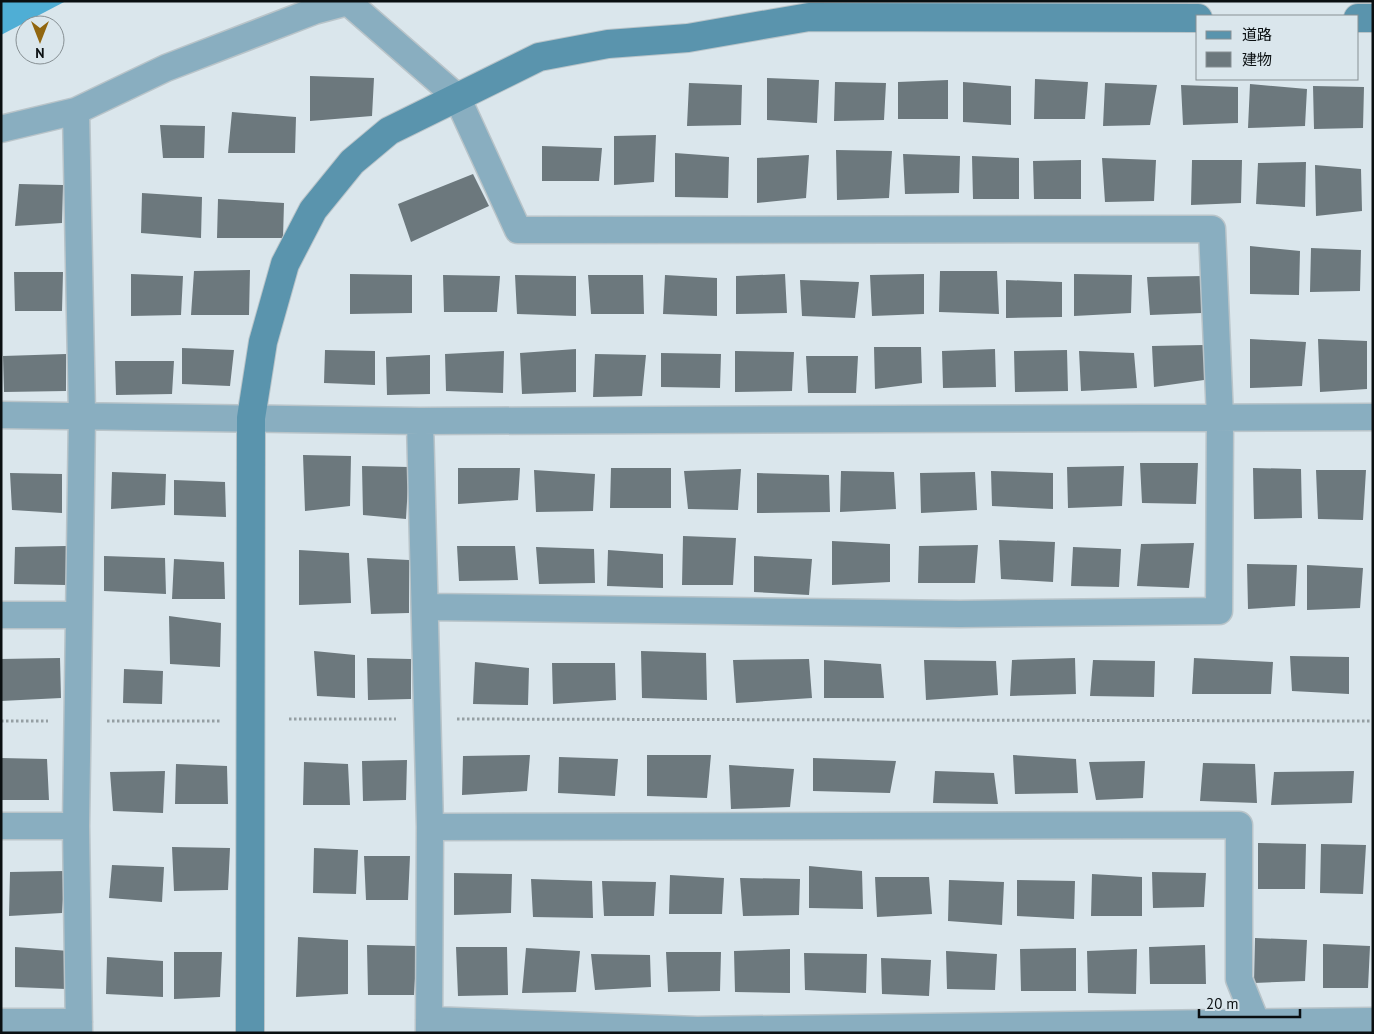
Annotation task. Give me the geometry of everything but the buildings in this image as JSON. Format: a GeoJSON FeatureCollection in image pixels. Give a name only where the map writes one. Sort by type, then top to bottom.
{"type":"FeatureCollection","features":[{"type":"Feature","properties":{"kind":"street"},"geometry":{"type":"LineString","coordinates":[[1,129],[76,111],[166,68],[314,11],[348,2],[456,97],[518,230],[1212,229],[1220,418],[1219,611],[960,614],[426,607]]}},
{"type":"Feature","properties":{"kind":"street"},"geometry":{"type":"LineString","coordinates":[[250,1033],[252,418],[263,342],[285,264],[314,210],[352,162],[389,132],[539,57],[608,44],[688,38],[809,9],[1196,18]]}},
{"type":"Feature","properties":{"kind":"street"},"geometry":{"type":"LineString","coordinates":[[1359,18],[1373,18]]}},
{"type":"Feature","properties":{"kind":"street"},"geometry":{"type":"LineString","coordinates":[[1,1022],[79,1028],[76,826],[82,415],[76,111]]}},
{"type":"Feature","properties":{"kind":"street"},"geometry":{"type":"LineString","coordinates":[[1,415],[420,421],[1373,417]]}},
{"type":"Feature","properties":{"kind":"street"},"geometry":{"type":"LineString","coordinates":[[420,421],[430,827],[429,1026],[696,1030],[1373,1021]]}},
{"type":"Feature","properties":{"kind":"street"},"geometry":{"type":"LineString","coordinates":[[1,615],[79,615]]}},
{"type":"Feature","properties":{"kind":"street"},"geometry":{"type":"LineString","coordinates":[[430,827],[1239,825],[1239,979],[1257,1024]]}},
{"type":"Feature","properties":{"kind":"street"},"geometry":{"type":"LineString","coordinates":[[1,826],[76,826]]}},
{"type":"Feature","properties":{"kind":"path"},"geometry":{"type":"LineString","coordinates":[[289,719],[1373,721]]}},
{"type":"Feature","properties":{"kind":"path"},"geometry":{"type":"LineString","coordinates":[[1,721],[224,721]]}},
{"type":"Feature","properties":{"kind":"shaded area"},"geometry":{"type":"Polygon","coordinates":[[[1,1],[66,1],[39,15],[15,15],[15,28],[1,35],[1,1]]]}}]}
